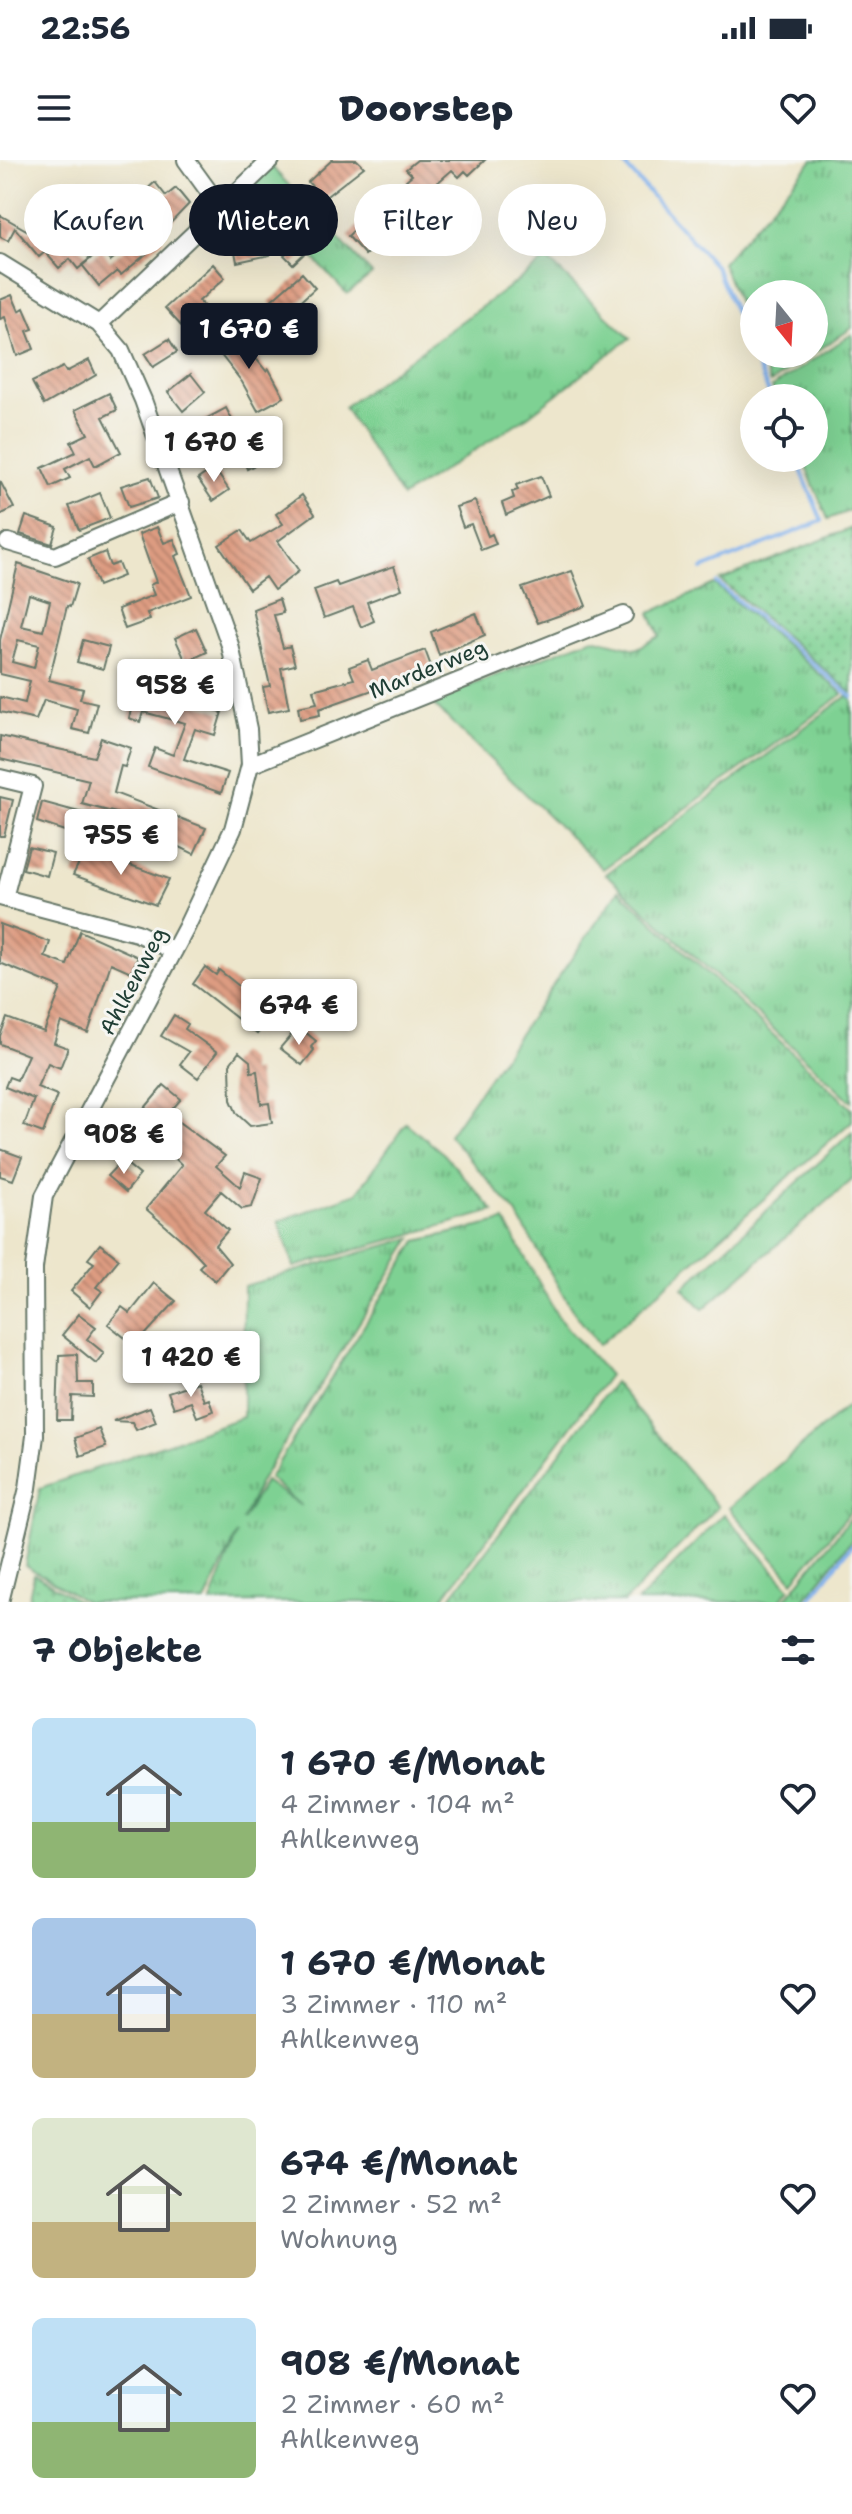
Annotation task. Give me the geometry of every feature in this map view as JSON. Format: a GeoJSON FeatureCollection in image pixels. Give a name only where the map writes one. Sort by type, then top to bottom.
{"type":"FeatureCollection","features":[{"type":"Feature","properties":{"kind":"street"},"geometry":{"type":"LineString","coordinates":[[186,160],[203,184]]}},
{"type":"Feature","properties":{"kind":"street"},"geometry":{"type":"LineString","coordinates":[[245,184],[271,160]]}},
{"type":"Feature","properties":{"kind":"street"},"geometry":{"type":"LineString","coordinates":[[99,324],[189,237]]}},
{"type":"Feature","properties":{"kind":"street","name":"Ahlkenweg"},"geometry":{"type":"LineString","coordinates":[[0,263],[99,324],[121,350],[181,502],[242,689],[250,765],[233,829],[174,951],[44,1196],[34,1268],[35,1436],[28,1488],[0,1602]]}},
{"type":"Feature","properties":{"kind":"street"},"geometry":{"type":"LineString","coordinates":[[8,542],[55,556],[181,502]]}},
{"type":"Feature","properties":{"kind":"street","name":"Marderweg"},"geometry":{"type":"LineString","coordinates":[[250,765],[624,615]]}},
{"type":"Feature","properties":{"kind":"street"},"geometry":{"type":"LineString","coordinates":[[0,778],[33,786],[2,897],[137,933],[174,951]]}},
{"type":"Feature","properties":{"kind":"green space"},"geometry":{"type":"Polygon","coordinates":[[[813,160],[852,160],[852,328],[828,344],[828,280],[740,280],[740,307],[722,263],[813,160]]]}},
{"type":"Feature","properties":{"kind":"green space"},"geometry":{"type":"Polygon","coordinates":[[[268,163],[288,184],[245,184],[268,163]]]}},
{"type":"Feature","properties":{"kind":"green space"},"geometry":{"type":"Polygon","coordinates":[[[338,238],[372,274],[347,294],[312,256],[338,256],[338,238]]]}},
{"type":"Feature","properties":{"kind":"green space"},"geometry":{"type":"Polygon","coordinates":[[[547,259],[630,338],[528,416],[402,497],[344,407],[547,259]]]}},
{"type":"Feature","properties":{"kind":"green space"},"geometry":{"type":"Polygon","coordinates":[[[852,334],[852,510],[828,519],[808,472],[828,472],[828,384],[777,384],[801,368],[828,368],[828,350],[852,334]]]}},
{"type":"Feature","properties":{"kind":"green space"},"geometry":{"type":"Polygon","coordinates":[[[764,368],[792,368],[770,383],[764,368]]]}},
{"type":"Feature","properties":{"kind":"green space"},"geometry":{"type":"Polygon","coordinates":[[[852,528],[852,693],[720,580],[852,528]]]}},
{"type":"Feature","properties":{"kind":"green space"},"geometry":{"type":"Polygon","coordinates":[[[714,584],[843,694],[603,869],[430,701],[593,638],[636,649],[660,636],[650,613],[714,584]]]}},
{"type":"Feature","properties":{"kind":"green space"},"geometry":{"type":"Polygon","coordinates":[[[847,696],[852,700],[852,1102],[606,874],[847,696]]]}},
{"type":"Feature","properties":{"kind":"green space"},"geometry":{"type":"Polygon","coordinates":[[[619,890],[852,1109],[852,1121],[599,1345],[571,1308],[516,1213],[449,1135],[619,890]]]}},
{"type":"Feature","properties":{"kind":"green space"},"geometry":{"type":"Polygon","coordinates":[[[406,1123],[444,1154],[494,1211],[294,1267],[279,1221],[357,1193],[406,1123]]]}},
{"type":"Feature","properties":{"kind":"green space"},"geometry":{"type":"Polygon","coordinates":[[[852,1132],[852,1180],[703,1309],[683,1288],[852,1132]]]}},
{"type":"Feature","properties":{"kind":"green space"},"geometry":{"type":"Polygon","coordinates":[[[505,1221],[559,1319],[609,1375],[440,1602],[211,1602],[237,1534],[205,1602],[86,1602],[25,1565],[40,1488],[243,1417],[244,1286],[412,1238],[260,1482],[242,1521],[265,1481],[301,1506],[269,1478],[417,1241],[505,1221]]]}},
{"type":"Feature","properties":{"kind":"green space"},"geometry":{"type":"Polygon","coordinates":[[[614,1382],[718,1507],[624,1602],[447,1602],[614,1382]]]}},
{"type":"Feature","properties":{"kind":"green space"},"geometry":{"type":"Polygon","coordinates":[[[852,1402],[852,1510],[793,1581],[729,1508],[852,1402]]]}},
{"type":"Feature","properties":{"kind":"green space"},"geometry":{"type":"Polygon","coordinates":[[[724,1514],[790,1588],[778,1602],[637,1602],[724,1514]]]}},
{"type":"Feature","properties":{"kind":"green space"},"geometry":{"type":"Polygon","coordinates":[[[852,1516],[852,1540],[802,1602],[783,1602],[852,1516]]]}},
{"type":"Feature","properties":{"kind":"green space"},"geometry":{"type":"Polygon","coordinates":[[[34,1574],[79,1602],[28,1602],[34,1574]]]}},
{"type":"Feature","properties":{"kind":"building"},"geometry":{"type":"Polygon","coordinates":[[[332,160],[357,160],[364,167],[338,187],[338,184],[308,182],[332,160]]]}},
{"type":"Feature","properties":{"kind":"building"},"geometry":{"type":"Polygon","coordinates":[[[417,160],[485,160],[469,175],[465,171],[459,177],[452,170],[436,184],[410,184],[406,180],[412,175],[406,169],[417,160]]]}},
{"type":"Feature","properties":{"kind":"building"},"geometry":{"type":"Polygon","coordinates":[[[176,188],[189,204],[173,221],[173,190],[176,188]]]}},
{"type":"Feature","properties":{"kind":"building"},"geometry":{"type":"Polygon","coordinates":[[[0,215],[24,229],[24,239],[15,228],[8,241],[0,237],[0,215]]]}},
{"type":"Feature","properties":{"kind":"building"},"geometry":{"type":"Polygon","coordinates":[[[48,256],[88,256],[90,259],[78,269],[70,259],[59,268],[48,256]]]}},
{"type":"Feature","properties":{"kind":"building"},"geometry":{"type":"Polygon","coordinates":[[[93,256],[106,256],[110,261],[116,256],[144,256],[121,275],[117,271],[99,286],[82,265],[93,256]]]}},
{"type":"Feature","properties":{"kind":"building"},"geometry":{"type":"Polygon","coordinates":[[[236,256],[265,256],[237,262],[236,256]]]}},
{"type":"Feature","properties":{"kind":"building"},"geometry":{"type":"Polygon","coordinates":[[[285,256],[302,256],[293,264],[285,256]]]}},
{"type":"Feature","properties":{"kind":"building"},"geometry":{"type":"Polygon","coordinates":[[[213,264],[225,278],[199,301],[206,309],[184,329],[165,308],[213,264]]]}},
{"type":"Feature","properties":{"kind":"building"},"geometry":{"type":"Polygon","coordinates":[[[302,273],[315,288],[283,317],[269,302],[302,273]]]}},
{"type":"Feature","properties":{"kind":"building"},"geometry":{"type":"Polygon","coordinates":[[[12,295],[19,311],[24,308],[33,329],[27,331],[34,349],[17,356],[5,317],[0,319],[0,300],[12,295]]]}},
{"type":"Feature","properties":{"kind":"building"},"geometry":{"type":"Polygon","coordinates":[[[233,330],[266,371],[269,369],[284,397],[258,411],[242,382],[213,345],[233,330]]]}},
{"type":"Feature","properties":{"kind":"building"},"geometry":{"type":"Polygon","coordinates":[[[169,339],[177,352],[153,367],[145,354],[169,339]]]}},
{"type":"Feature","properties":{"kind":"building"},"geometry":{"type":"Polygon","coordinates":[[[89,360],[96,375],[44,405],[32,382],[63,367],[66,372],[89,360]]]}},
{"type":"Feature","properties":{"kind":"building"},"geometry":{"type":"Polygon","coordinates":[[[191,374],[205,392],[183,411],[168,392],[191,374]]]}},
{"type":"Feature","properties":{"kind":"building"},"geometry":{"type":"Polygon","coordinates":[[[109,393],[117,410],[103,417],[121,452],[95,466],[90,456],[65,469],[70,478],[51,487],[42,468],[76,452],[71,442],[88,434],[75,410],[109,393]]]}},
{"type":"Feature","properties":{"kind":"building"},"geometry":{"type":"Polygon","coordinates":[[[226,408],[237,429],[211,443],[200,422],[226,408]]]}},
{"type":"Feature","properties":{"kind":"building"},"geometry":{"type":"Polygon","coordinates":[[[269,434],[276,454],[247,469],[238,445],[269,434]]]}},
{"type":"Feature","properties":{"kind":"building"},"geometry":{"type":"Polygon","coordinates":[[[214,468],[229,490],[213,501],[198,479],[214,468]]]}},
{"type":"Feature","properties":{"kind":"building"},"geometry":{"type":"Polygon","coordinates":[[[541,476],[549,496],[506,515],[502,503],[514,498],[512,492],[518,490],[516,485],[541,476]]]}},
{"type":"Feature","properties":{"kind":"building"},"geometry":{"type":"Polygon","coordinates":[[[150,477],[158,498],[129,507],[121,486],[150,477]]]}},
{"type":"Feature","properties":{"kind":"building"},"geometry":{"type":"Polygon","coordinates":[[[0,481],[14,508],[0,515],[0,481]]]}},
{"type":"Feature","properties":{"kind":"building"},"geometry":{"type":"Polygon","coordinates":[[[100,493],[110,518],[79,530],[69,506],[100,493]]]}},
{"type":"Feature","properties":{"kind":"building"},"geometry":{"type":"Polygon","coordinates":[[[302,495],[315,514],[278,541],[299,571],[274,590],[265,577],[249,589],[219,545],[242,530],[251,543],[283,524],[276,514],[302,495]]]}},
{"type":"Feature","properties":{"kind":"building"},"geometry":{"type":"Polygon","coordinates":[[[475,501],[488,536],[492,534],[496,544],[481,550],[471,524],[463,527],[456,507],[475,501]]]}},
{"type":"Feature","properties":{"kind":"building"},"geometry":{"type":"Polygon","coordinates":[[[26,516],[57,527],[52,544],[20,534],[26,516]]]}},
{"type":"Feature","properties":{"kind":"building"},"geometry":{"type":"Polygon","coordinates":[[[157,527],[164,543],[174,539],[180,554],[175,556],[191,596],[147,613],[150,620],[125,629],[118,609],[154,595],[150,585],[156,582],[139,534],[157,527]]]}},
{"type":"Feature","properties":{"kind":"building"},"geometry":{"type":"Polygon","coordinates":[[[105,552],[110,566],[118,563],[123,576],[98,586],[88,559],[105,552]]]}},
{"type":"Feature","properties":{"kind":"building"},"geometry":{"type":"Polygon","coordinates":[[[18,564],[77,584],[70,607],[67,606],[49,680],[83,689],[80,699],[97,703],[89,733],[72,729],[77,709],[44,700],[36,720],[0,712],[0,697],[25,703],[30,681],[0,674],[0,640],[18,564]],[[29,594],[21,626],[43,631],[50,601],[29,594]],[[18,640],[12,662],[34,668],[39,645],[18,640]]]}},
{"type":"Feature","properties":{"kind":"building"},"geometry":{"type":"Polygon","coordinates":[[[394,566],[402,589],[367,602],[374,621],[361,627],[353,607],[324,618],[314,590],[336,582],[338,586],[394,566]]]}},
{"type":"Feature","properties":{"kind":"building"},"geometry":{"type":"Polygon","coordinates":[[[572,571],[586,606],[538,623],[522,588],[572,571]]]}},
{"type":"Feature","properties":{"kind":"building"},"geometry":{"type":"Polygon","coordinates":[[[279,599],[283,613],[274,615],[283,648],[290,646],[295,665],[281,668],[289,708],[268,712],[263,687],[270,686],[253,609],[279,599]]]}},
{"type":"Feature","properties":{"kind":"building"},"geometry":{"type":"Polygon","coordinates":[[[476,613],[485,635],[439,655],[431,632],[476,613]]]}},
{"type":"Feature","properties":{"kind":"building"},"geometry":{"type":"Polygon","coordinates":[[[196,628],[207,652],[186,662],[175,638],[196,628]]]}},
{"type":"Feature","properties":{"kind":"building"},"geometry":{"type":"Polygon","coordinates":[[[83,640],[109,647],[103,669],[77,662],[83,640]]]}},
{"type":"Feature","properties":{"kind":"building"},"geometry":{"type":"Polygon","coordinates":[[[425,650],[432,669],[319,709],[320,715],[300,719],[298,707],[317,703],[313,690],[354,679],[349,667],[368,660],[372,670],[425,650]]]}},
{"type":"Feature","properties":{"kind":"building"},"geometry":{"type":"Polygon","coordinates":[[[128,669],[182,687],[179,699],[222,712],[215,735],[195,729],[184,759],[228,773],[221,793],[148,767],[155,748],[173,755],[185,723],[143,712],[140,722],[129,718],[134,698],[121,694],[128,669]]]}},
{"type":"Feature","properties":{"kind":"building"},"geometry":{"type":"Polygon","coordinates":[[[0,736],[94,757],[101,738],[131,748],[125,767],[121,766],[114,793],[206,828],[194,854],[174,844],[172,848],[130,833],[111,824],[116,813],[82,804],[89,780],[0,759],[0,736]]]}},
{"type":"Feature","properties":{"kind":"building"},"geometry":{"type":"Polygon","coordinates":[[[0,797],[13,800],[4,836],[0,836],[0,797]]]}},
{"type":"Feature","properties":{"kind":"building"},"geometry":{"type":"Polygon","coordinates":[[[42,802],[86,814],[80,836],[37,822],[42,802]]]}},
{"type":"Feature","properties":{"kind":"building"},"geometry":{"type":"Polygon","coordinates":[[[29,847],[53,853],[47,876],[23,869],[29,847]]]}},
{"type":"Feature","properties":{"kind":"building"},"geometry":{"type":"Polygon","coordinates":[[[86,849],[169,879],[156,905],[73,875],[86,849]]]}},
{"type":"Feature","properties":{"kind":"building"},"geometry":{"type":"Polygon","coordinates":[[[0,924],[50,942],[45,957],[67,965],[80,931],[138,957],[131,972],[111,963],[88,1033],[61,1022],[54,1043],[68,1048],[60,1068],[48,1063],[37,1087],[57,1095],[43,1133],[24,1126],[34,1099],[5,1087],[9,1077],[17,1080],[28,1055],[0,1044],[0,1036],[7,1018],[44,1032],[61,988],[0,963],[0,924]]]}},
{"type":"Feature","properties":{"kind":"building"},"geometry":{"type":"Polygon","coordinates":[[[205,967],[216,975],[219,970],[274,1014],[257,1034],[193,984],[205,967]]]}},
{"type":"Feature","properties":{"kind":"building"},"geometry":{"type":"Polygon","coordinates":[[[174,1015],[188,1024],[185,1029],[217,1052],[198,1078],[180,1064],[189,1052],[161,1036],[174,1015]]]}},
{"type":"Feature","properties":{"kind":"building"},"geometry":{"type":"Polygon","coordinates":[[[304,1031],[316,1041],[311,1047],[314,1050],[302,1065],[280,1048],[293,1033],[298,1037],[304,1031]]]}},
{"type":"Feature","properties":{"kind":"building"},"geometry":{"type":"Polygon","coordinates":[[[239,1052],[250,1061],[251,1072],[257,1071],[261,1104],[269,1103],[272,1123],[250,1126],[237,1114],[231,1100],[230,1064],[239,1052]]]}},
{"type":"Feature","properties":{"kind":"building"},"geometry":{"type":"Polygon","coordinates":[[[164,1085],[181,1099],[168,1114],[225,1156],[216,1166],[240,1187],[245,1172],[262,1178],[252,1207],[242,1209],[221,1191],[205,1210],[228,1230],[215,1245],[230,1263],[215,1281],[199,1267],[204,1262],[189,1246],[146,1209],[182,1165],[135,1120],[164,1085]]]}},
{"type":"Feature","properties":{"kind":"building"},"geometry":{"type":"Polygon","coordinates":[[[0,1149],[22,1157],[13,1180],[0,1176],[0,1149]]]}},
{"type":"Feature","properties":{"kind":"building"},"geometry":{"type":"Polygon","coordinates":[[[122,1160],[140,1175],[126,1192],[107,1176],[122,1160]]]}},
{"type":"Feature","properties":{"kind":"building"},"geometry":{"type":"Polygon","coordinates":[[[100,1244],[119,1259],[96,1287],[102,1291],[90,1307],[71,1291],[94,1263],[88,1259],[100,1244]]]}},
{"type":"Feature","properties":{"kind":"building"},"geometry":{"type":"Polygon","coordinates":[[[154,1283],[176,1301],[135,1346],[108,1324],[122,1307],[130,1313],[154,1283]]]}},
{"type":"Feature","properties":{"kind":"building"},"geometry":{"type":"Polygon","coordinates":[[[79,1314],[96,1327],[87,1339],[104,1353],[96,1363],[62,1335],[79,1314]]]}},
{"type":"Feature","properties":{"kind":"building"},"geometry":{"type":"Polygon","coordinates":[[[77,1354],[78,1383],[93,1383],[93,1397],[72,1396],[71,1420],[57,1420],[59,1355],[77,1354]]]}},
{"type":"Feature","properties":{"kind":"building"},"geometry":{"type":"Polygon","coordinates":[[[197,1382],[204,1401],[209,1399],[213,1411],[197,1417],[191,1402],[174,1408],[168,1392],[197,1382]]]}},
{"type":"Feature","properties":{"kind":"building"},"geometry":{"type":"Polygon","coordinates":[[[150,1407],[156,1422],[136,1430],[132,1422],[113,1421],[150,1407]]]}},
{"type":"Feature","properties":{"kind":"building"},"geometry":{"type":"Polygon","coordinates":[[[99,1429],[106,1447],[80,1456],[75,1438],[99,1429]]]}},
{"type":"Feature","properties":{"kind":"waterway"},"geometry":{"type":"LineString","coordinates":[[620,160],[716,267],[765,384]]}},
{"type":"Feature","properties":{"kind":"waterway"},"geometry":{"type":"LineString","coordinates":[[702,569],[822,521],[802,472]]}},
{"type":"Feature","properties":{"kind":"waterway"},"geometry":{"type":"LineString","coordinates":[[717,583],[852,697]]}},
{"type":"Feature","properties":{"kind":"waterway"},"geometry":{"type":"LineString","coordinates":[[807,1602],[852,1545]]}}]}
